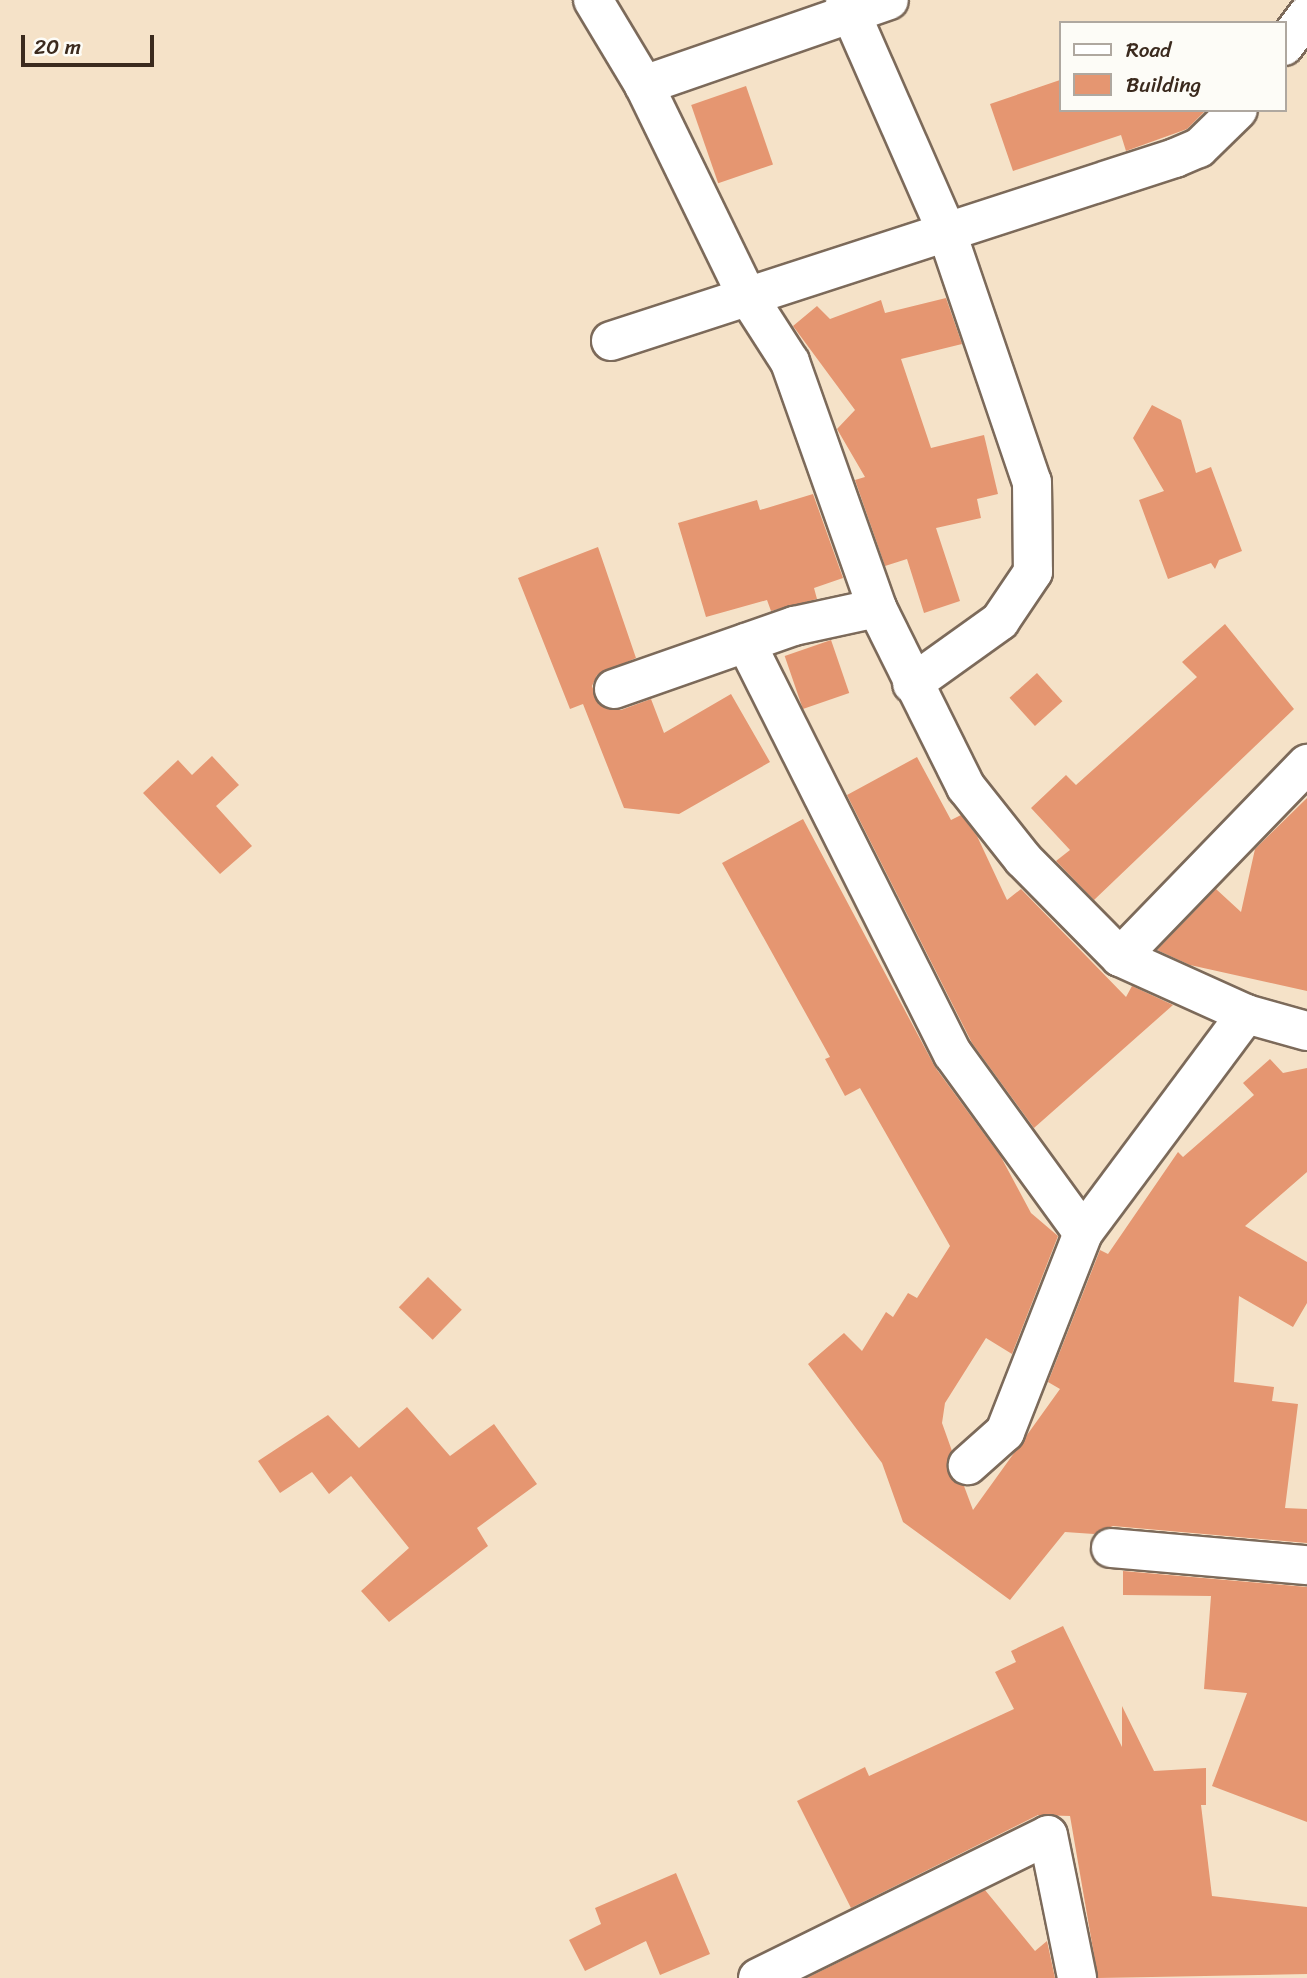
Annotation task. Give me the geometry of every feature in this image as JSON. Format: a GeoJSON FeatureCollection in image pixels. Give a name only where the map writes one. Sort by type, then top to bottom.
{"type":"FeatureCollection","features":[{"type":"Feature","properties":{"kind":"street"},"geometry":{"type":"LineString","coordinates":[[593,0],[644,85],[745,292],[790,362],[816,420],[877,608],[912,684],[966,787],[1023,859],[1120,957],[1246,1014],[1307,1031]]}},
{"type":"Feature","properties":{"kind":"street"},"geometry":{"type":"LineString","coordinates":[[644,85],[847,6],[889,0]]}},
{"type":"Feature","properties":{"kind":"street"},"geometry":{"type":"LineString","coordinates":[[847,6],[946,230],[1032,482],[1033,572],[1000,621],[912,684]]}},
{"type":"Feature","properties":{"kind":"street"},"geometry":{"type":"LineString","coordinates":[[1286,44],[1307,15]]}},
{"type":"Feature","properties":{"kind":"street"},"geometry":{"type":"LineString","coordinates":[[611,341],[745,292],[1175,158],[1199,148],[1236,112]]}},
{"type":"Feature","properties":{"kind":"street"},"geometry":{"type":"LineString","coordinates":[[614,689],[746,643],[877,608]]}},
{"type":"Feature","properties":{"kind":"street"},"geometry":{"type":"LineString","coordinates":[[746,643],[953,1054],[1083,1233]]}},
{"type":"Feature","properties":{"kind":"street"},"geometry":{"type":"LineString","coordinates":[[1120,957],[1307,764]]}},
{"type":"Feature","properties":{"kind":"street"},"geometry":{"type":"LineString","coordinates":[[968,1465],[1005,1432],[1083,1233],[1246,1014]]}},
{"type":"Feature","properties":{"kind":"street"},"geometry":{"type":"LineString","coordinates":[[1111,1548],[1307,1565]]}},
{"type":"Feature","properties":{"kind":"street"},"geometry":{"type":"LineString","coordinates":[[758,1978],[1048,1835],[1077,1978]]}},
{"type":"Feature","properties":{"kind":"building"},"geometry":{"type":"Polygon","coordinates":[[[1058,81],[1058,112],[1204,112],[1187,129],[1126,151],[1121,135],[1013,171],[990,104],[1058,81]]]}},
{"type":"Feature","properties":{"kind":"building"},"geometry":{"type":"Polygon","coordinates":[[[746,86],[773,164],[718,183],[691,105],[746,86]]]}},
{"type":"Feature","properties":{"kind":"building"},"geometry":{"type":"Polygon","coordinates":[[[946,298],[962,344],[901,359],[931,448],[984,435],[998,494],[977,499],[981,518],[936,528],[960,601],[924,613],[907,559],[885,566],[855,480],[865,477],[837,429],[855,410],[793,326],[817,306],[830,319],[881,300],[885,313],[946,298]]]}},
{"type":"Feature","properties":{"kind":"building"},"geometry":{"type":"Polygon","coordinates":[[[1152,405],[1181,420],[1196,473],[1211,467],[1242,551],[1219,560],[1215,569],[1211,563],[1168,579],[1139,500],[1164,491],[1133,438],[1152,405]]]}},
{"type":"Feature","properties":{"kind":"building"},"geometry":{"type":"Polygon","coordinates":[[[813,494],[843,578],[814,588],[817,599],[771,611],[767,600],[706,617],[678,523],[757,500],[760,510],[813,494]]]}},
{"type":"Feature","properties":{"kind":"building"},"geometry":{"type":"Polygon","coordinates":[[[598,547],[636,658],[597,675],[592,686],[599,705],[621,710],[651,699],[664,733],[731,694],[770,762],[679,814],[624,808],[583,704],[570,709],[518,578],[598,547]]]}},
{"type":"Feature","properties":{"kind":"building"},"geometry":{"type":"Polygon","coordinates":[[[1225,624],[1294,709],[1094,900],[1056,861],[1070,850],[1031,808],[1066,775],[1076,785],[1197,677],[1182,662],[1225,624]]]}},
{"type":"Feature","properties":{"kind":"building"},"geometry":{"type":"Polygon","coordinates":[[[831,640],[849,693],[803,709],[785,656],[831,640]]]}},
{"type":"Feature","properties":{"kind":"building"},"geometry":{"type":"Polygon","coordinates":[[[1037,673],[1062,701],[1035,726],[1010,698],[1037,673]]]}},
{"type":"Feature","properties":{"kind":"building"},"geometry":{"type":"Polygon","coordinates":[[[212,756],[239,785],[216,806],[252,846],[220,874],[143,793],[178,760],[192,775],[212,756]]]}},
{"type":"Feature","properties":{"kind":"building"},"geometry":{"type":"Polygon","coordinates":[[[917,757],[951,820],[961,815],[977,836],[1007,900],[1021,889],[1126,997],[1132,986],[1173,1005],[1034,1128],[972,1043],[847,795],[917,757]]]}},
{"type":"Feature","properties":{"kind":"building"},"geometry":{"type":"Polygon","coordinates":[[[1307,798],[1307,991],[1190,965],[1157,950],[1216,889],[1241,912],[1255,849],[1307,798]]]}},
{"type":"Feature","properties":{"kind":"building"},"geometry":{"type":"Polygon","coordinates":[[[803,819],[935,1067],[1001,1157],[1031,1213],[1058,1236],[1012,1354],[986,1338],[945,1403],[942,1423],[952,1451],[947,1470],[964,1486],[973,1510],[1060,1389],[1048,1382],[1100,1250],[1108,1254],[1178,1152],[1183,1157],[1254,1095],[1243,1083],[1270,1059],[1283,1073],[1307,1068],[1307,1172],[1245,1226],[1307,1262],[1307,1303],[1293,1327],[1239,1296],[1234,1382],[1274,1387],[1272,1401],[1298,1404],[1285,1508],[1307,1509],[1307,1543],[1113,1526],[1094,1534],[1065,1532],[1010,1600],[903,1522],[882,1463],[808,1364],[844,1333],[862,1351],[886,1312],[893,1317],[908,1293],[917,1298],[950,1246],[860,1088],[845,1096],[825,1059],[830,1057],[722,863],[803,819]]]}},
{"type":"Feature","properties":{"kind":"building"},"geometry":{"type":"Polygon","coordinates":[[[428,1277],[462,1310],[433,1340],[399,1307],[428,1277]]]}},
{"type":"Feature","properties":{"kind":"building"},"geometry":{"type":"Polygon","coordinates":[[[407,1407],[450,1456],[494,1424],[537,1484],[477,1528],[488,1546],[389,1622],[361,1591],[409,1548],[351,1476],[329,1494],[312,1472],[280,1493],[258,1461],[328,1415],[359,1448],[407,1407]]]}},
{"type":"Feature","properties":{"kind":"building"},"geometry":{"type":"Polygon","coordinates":[[[1123,1571],[1307,1587],[1307,1822],[1212,1786],[1247,1693],[1204,1689],[1211,1596],[1123,1595],[1123,1571]]]}},
{"type":"Feature","properties":{"kind":"building"},"geometry":{"type":"Polygon","coordinates":[[[1063,1626],[1122,1747],[1122,1706],[1154,1771],[1206,1768],[1206,1805],[1201,1805],[1212,1896],[1307,1907],[1307,1974],[1098,1978],[1070,1816],[1038,1815],[851,1908],[797,1801],[865,1767],[869,1776],[1014,1709],[995,1672],[1016,1662],[1011,1651],[1063,1626]]]}},
{"type":"Feature","properties":{"kind":"building"},"geometry":{"type":"Polygon","coordinates":[[[676,1873],[710,1954],[660,1975],[646,1941],[585,1971],[569,1940],[601,1924],[595,1908],[676,1873]]]}},
{"type":"Feature","properties":{"kind":"building"},"geometry":{"type":"Polygon","coordinates":[[[985,1890],[1035,1951],[1047,1941],[1055,1978],[807,1978],[985,1890]]]}}]}
